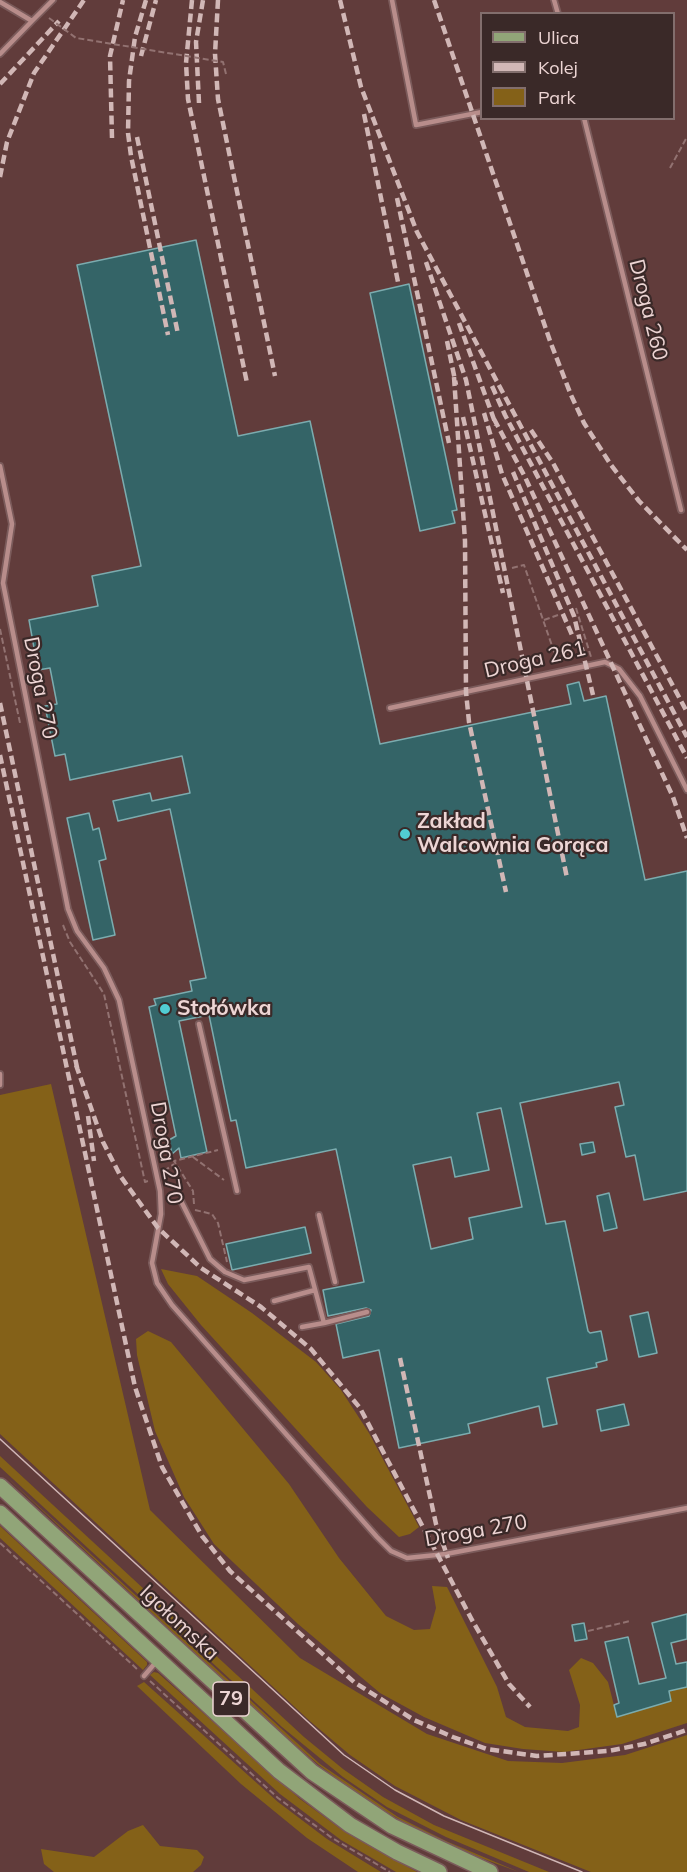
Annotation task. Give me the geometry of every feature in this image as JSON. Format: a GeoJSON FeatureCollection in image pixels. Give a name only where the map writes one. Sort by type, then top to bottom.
{"type":"FeatureCollection","features":[{"type":"Feature","properties":{"kind":"main road","name":"Igołomska"},"geometry":{"type":"LineString","coordinates":[[0,1486],[312,1772],[392,1826],[490,1872]]}},
{"type":"Feature","properties":{"kind":"main road","name":"Igołomska"},"geometry":{"type":"LineString","coordinates":[[0,1513],[279,1771],[327,1809],[388,1848],[439,1872]]}},
{"type":"Feature","properties":{"kind":"lane"},"geometry":{"type":"LineString","coordinates":[[0,54],[53,0]]}},
{"type":"Feature","properties":{"kind":"lane"},"geometry":{"type":"LineString","coordinates":[[392,0],[416,125],[480,112]]}},
{"type":"Feature","properties":{"kind":"lane"},"geometry":{"type":"LineString","coordinates":[[0,2],[32,21]]}},
{"type":"Feature","properties":{"kind":"lane","name":"Droga 260"},"geometry":{"type":"LineString","coordinates":[[584,120],[681,510]]}},
{"type":"Feature","properties":{"kind":"lane","name":"Droga 270"},"geometry":{"type":"LineString","coordinates":[[0,466],[12,524],[3,583],[68,909],[77,931],[104,969],[119,1000],[160,1191],[161,1214],[152,1263],[157,1283],[172,1305],[376,1537],[391,1551],[407,1558],[446,1554],[687,1508]]}},
{"type":"Feature","properties":{"kind":"lane","name":"Droga 261"},"geometry":{"type":"LineString","coordinates":[[390,708],[605,662],[619,669],[640,696],[687,790]]}},
{"type":"Feature","properties":{"kind":"lane"},"geometry":{"type":"LineString","coordinates":[[199,1024],[236,1190]]}},
{"type":"Feature","properties":{"kind":"lane"},"geometry":{"type":"LineString","coordinates":[[0,1074],[0,1085]]}},
{"type":"Feature","properties":{"kind":"lane"},"geometry":{"type":"LineString","coordinates":[[181,1201],[210,1259],[225,1272],[244,1280],[309,1267],[324,1323]]}},
{"type":"Feature","properties":{"kind":"lane"},"geometry":{"type":"LineString","coordinates":[[319,1215],[335,1282]]}},
{"type":"Feature","properties":{"kind":"lane"},"geometry":{"type":"LineString","coordinates":[[274,1301],[315,1290]]}},
{"type":"Feature","properties":{"kind":"lane"},"geometry":{"type":"LineString","coordinates":[[302,1327],[367,1312]]}},
{"type":"Feature","properties":{"kind":"lane"},"geometry":{"type":"LineString","coordinates":[[144,1676],[158,1660]]}},
{"type":"Feature","properties":{"kind":"path"},"geometry":{"type":"LineString","coordinates":[[49,18],[76,38],[223,62],[226,74]]}},
{"type":"Feature","properties":{"kind":"path"},"geometry":{"type":"LineString","coordinates":[[670,168],[687,137]]}},
{"type":"Feature","properties":{"kind":"path"},"geometry":{"type":"LineString","coordinates":[[512,568],[524,565],[561,671]]}},
{"type":"Feature","properties":{"kind":"path"},"geometry":{"type":"LineString","coordinates":[[576,608],[593,664]]}},
{"type":"Feature","properties":{"kind":"path"},"geometry":{"type":"LineString","coordinates":[[544,620],[558,615]]}},
{"type":"Feature","properties":{"kind":"path"},"geometry":{"type":"LineString","coordinates":[[163,1178],[162,1172],[175,1163],[227,1148]]}},
{"type":"Feature","properties":{"kind":"path"},"geometry":{"type":"LineString","coordinates":[[192,1157],[236,1190]]}},
{"type":"Feature","properties":{"kind":"path"},"geometry":{"type":"LineString","coordinates":[[175,1163],[193,1191],[195,1210],[212,1214],[218,1223],[228,1267],[225,1272]]}},
{"type":"Feature","properties":{"kind":"path"},"geometry":{"type":"LineString","coordinates":[[0,1543],[278,1798],[332,1838],[390,1872]]}},
{"type":"Feature","properties":{"kind":"path"},"geometry":{"type":"LineString","coordinates":[[588,1630],[630,1621]]}},
{"type":"Feature","properties":{"kind":"green space"},"geometry":{"type":"Polygon","coordinates":[[[51,1084],[150,1510],[300,1658],[427,1734],[508,1761],[562,1763],[625,1755],[687,1735],[687,1872],[591,1872],[461,1820],[395,1786],[350,1755],[311,1722],[0,1434],[0,1095],[51,1084]]]}},
{"type":"Feature","properties":{"kind":"green space"},"geometry":{"type":"Polygon","coordinates":[[[161,1269],[197,1276],[252,1313],[316,1362],[341,1390],[369,1433],[419,1527],[410,1534],[399,1537],[367,1507],[201,1325],[168,1284],[161,1269]]]}},
{"type":"Feature","properties":{"kind":"green space"},"geometry":{"type":"Polygon","coordinates":[[[148,1331],[171,1342],[289,1484],[339,1558],[386,1616],[414,1630],[430,1629],[436,1608],[432,1586],[447,1587],[497,1687],[506,1717],[525,1727],[568,1731],[579,1727],[580,1705],[569,1670],[581,1658],[593,1663],[608,1682],[617,1717],[671,1701],[669,1691],[687,1687],[687,1723],[622,1744],[564,1752],[523,1749],[485,1743],[424,1717],[380,1693],[298,1624],[214,1544],[184,1497],[155,1431],[137,1355],[136,1339],[148,1331]]]}},
{"type":"Feature","properties":{"kind":"green space"},"geometry":{"type":"Polygon","coordinates":[[[0,1456],[304,1737],[343,1769],[383,1797],[434,1825],[549,1872],[529,1872],[446,1837],[387,1807],[343,1777],[282,1727],[0,1467],[0,1456]]]}},
{"type":"Feature","properties":{"kind":"green space"},"geometry":{"type":"Polygon","coordinates":[[[0,1471],[320,1764],[398,1817],[446,1841],[519,1872],[414,1828],[363,1798],[319,1765],[273,1726],[0,1471]]]}},
{"type":"Feature","properties":{"kind":"green space"},"geometry":{"type":"Polygon","coordinates":[[[0,1526],[147,1662],[143,1670],[0,1538],[0,1526]]]}},
{"type":"Feature","properties":{"kind":"green space"},"geometry":{"type":"Polygon","coordinates":[[[154,1672],[158,1673],[300,1799],[345,1832],[417,1872],[396,1872],[341,1840],[280,1794],[150,1675],[154,1672]]]}},
{"type":"Feature","properties":{"kind":"green space"},"geometry":{"type":"Polygon","coordinates":[[[144,1682],[278,1802],[327,1839],[381,1872],[358,1872],[307,1838],[241,1784],[137,1686],[144,1682]]]}},
{"type":"Feature","properties":{"kind":"green space"},"geometry":{"type":"Polygon","coordinates":[[[143,1825],[160,1846],[197,1850],[204,1857],[201,1865],[193,1872],[54,1872],[44,1864],[41,1849],[94,1857],[128,1831],[143,1825]]]}},
{"type":"Feature","properties":{"kind":"building","name":"Zakład Walcownia Gorąca"},"geometry":{"type":"Polygon","coordinates":[[[196,240],[238,436],[310,421],[380,744],[571,704],[567,685],[579,682],[584,701],[606,696],[645,880],[687,871],[687,1191],[644,1200],[635,1155],[626,1157],[615,1107],[624,1105],[619,1082],[520,1103],[546,1224],[565,1221],[588,1331],[590,1333],[601,1331],[607,1360],[596,1363],[597,1367],[547,1378],[557,1424],[543,1427],[539,1406],[468,1424],[470,1433],[399,1448],[379,1350],[343,1358],[336,1324],[369,1316],[371,1310],[366,1308],[328,1316],[323,1290],[364,1282],[336,1149],[246,1168],[236,1120],[231,1121],[209,1015],[179,1021],[207,1152],[181,1158],[179,1148],[172,1154],[169,1140],[176,1136],[149,1007],[156,1005],[154,999],[192,991],[190,981],[206,978],[170,809],[118,821],[113,801],[150,793],[152,801],[190,793],[182,756],[70,780],[65,754],[55,756],[45,706],[57,704],[50,668],[38,670],[29,620],[98,606],[92,576],[141,566],[77,265],[196,240]],[[501,1108],[477,1113],[489,1170],[455,1177],[451,1157],[413,1165],[431,1249],[473,1239],[469,1218],[522,1207],[501,1108]]]}},
{"type":"Feature","properties":{"kind":"building"},"geometry":{"type":"Polygon","coordinates":[[[409,284],[457,510],[452,511],[455,523],[420,531],[370,293],[409,284]]]}},
{"type":"Feature","properties":{"kind":"building"},"geometry":{"type":"Polygon","coordinates":[[[89,813],[93,830],[99,828],[106,859],[99,861],[115,935],[93,940],[67,818],[89,813]]]}},
{"type":"Feature","properties":{"kind":"building"},"geometry":{"type":"Polygon","coordinates":[[[593,1142],[595,1152],[582,1155],[580,1144],[593,1142]]]}},
{"type":"Feature","properties":{"kind":"building"},"geometry":{"type":"Polygon","coordinates":[[[609,1193],[617,1228],[604,1231],[597,1196],[609,1193]]]}},
{"type":"Feature","properties":{"kind":"building"},"geometry":{"type":"Polygon","coordinates":[[[305,1227],[311,1253],[232,1270],[226,1244],[305,1227]]]}},
{"type":"Feature","properties":{"kind":"building"},"geometry":{"type":"Polygon","coordinates":[[[648,1312],[657,1353],[639,1357],[630,1316],[648,1312]]]}},
{"type":"Feature","properties":{"kind":"building"},"geometry":{"type":"Polygon","coordinates":[[[624,1404],[629,1425],[601,1431],[597,1410],[624,1404]]]}},
{"type":"Feature","properties":{"kind":"building"},"geometry":{"type":"Polygon","coordinates":[[[687,1614],[687,1639],[671,1643],[676,1664],[687,1662],[687,1687],[669,1691],[671,1701],[617,1717],[614,1705],[619,1703],[605,1642],[628,1637],[639,1684],[666,1678],[652,1623],[687,1614]]]}},
{"type":"Feature","properties":{"kind":"building"},"geometry":{"type":"Polygon","coordinates":[[[584,1623],[587,1639],[575,1641],[572,1625],[584,1623]]]}},
{"type":"Feature","properties":{"kind":"tram line"},"geometry":{"type":"LineString","coordinates":[[0,1439],[344,1755],[395,1790],[444,1816],[582,1872]]}},
{"type":"Feature","properties":{"kind":"railway"},"geometry":{"type":"LineString","coordinates":[[0,177],[7,142],[34,73],[84,0]]}},
{"type":"Feature","properties":{"kind":"railway"},"geometry":{"type":"LineString","coordinates":[[112,138],[110,56],[123,0]]}},
{"type":"Feature","properties":{"kind":"railway"},"geometry":{"type":"LineString","coordinates":[[146,0],[135,37],[129,81],[128,133],[168,335]]}},
{"type":"Feature","properties":{"kind":"railway"},"geometry":{"type":"LineString","coordinates":[[141,56],[156,0]]}},
{"type":"Feature","properties":{"kind":"railway"},"geometry":{"type":"LineString","coordinates":[[192,0],[186,63],[188,99],[247,383]]}},
{"type":"Feature","properties":{"kind":"railway"},"geometry":{"type":"LineString","coordinates":[[199,103],[196,42],[203,0]]}},
{"type":"Feature","properties":{"kind":"railway"},"geometry":{"type":"LineString","coordinates":[[218,0],[215,54],[218,99],[275,376]]}},
{"type":"Feature","properties":{"kind":"railway"},"geometry":{"type":"LineString","coordinates":[[340,0],[361,87],[417,232],[687,737]]}},
{"type":"Feature","properties":{"kind":"railway"},"geometry":{"type":"LineString","coordinates":[[434,0],[550,341],[571,395],[584,423],[611,465],[639,501],[687,550]]}},
{"type":"Feature","properties":{"kind":"railway"},"geometry":{"type":"LineString","coordinates":[[0,84],[59,21]]}},
{"type":"Feature","properties":{"kind":"railway"},"geometry":{"type":"LineString","coordinates":[[364,114],[398,282]]}},
{"type":"Feature","properties":{"kind":"railway"},"geometry":{"type":"LineString","coordinates":[[137,137],[178,334]]}},
{"type":"Feature","properties":{"kind":"railway"},"geometry":{"type":"LineString","coordinates":[[397,198],[449,443]]}},
{"type":"Feature","properties":{"kind":"railway"},"geometry":{"type":"LineString","coordinates":[[426,262],[466,380],[567,878]]}},
{"type":"Feature","properties":{"kind":"railway"},"geometry":{"type":"LineString","coordinates":[[459,323],[496,425]]}},
{"type":"Feature","properties":{"kind":"railway"},"geometry":{"type":"LineString","coordinates":[[447,341],[456,385]]}},
{"type":"Feature","properties":{"kind":"railway"},"geometry":{"type":"LineString","coordinates":[[454,377],[465,541],[466,692],[469,722],[506,892]]}},
{"type":"Feature","properties":{"kind":"railway"},"geometry":{"type":"LineString","coordinates":[[492,386],[505,415],[687,758]]}},
{"type":"Feature","properties":{"kind":"railway"},"geometry":{"type":"LineString","coordinates":[[484,413],[502,474],[572,635]]}},
{"type":"Feature","properties":{"kind":"railway"},"geometry":{"type":"LineString","coordinates":[[463,417],[503,593]]}},
{"type":"Feature","properties":{"kind":"railway"},"geometry":{"type":"LineString","coordinates":[[494,419],[525,477],[673,797],[687,838]]}},
{"type":"Feature","properties":{"kind":"railway"},"geometry":{"type":"LineString","coordinates":[[531,430],[553,463],[687,712]]}},
{"type":"Feature","properties":{"kind":"railway"},"geometry":{"type":"LineString","coordinates":[[513,472],[574,616],[593,695]]}},
{"type":"Feature","properties":{"kind":"railway"},"geometry":{"type":"LineString","coordinates":[[0,703],[78,1072]]}},
{"type":"Feature","properties":{"kind":"railway"},"geometry":{"type":"LineString","coordinates":[[0,755],[135,1387],[162,1467],[202,1536],[230,1571],[354,1682],[414,1720],[453,1737],[487,1749],[537,1756],[608,1751],[644,1744],[687,1730]]}},
{"type":"Feature","properties":{"kind":"railway"},"geometry":{"type":"LineString","coordinates":[[76,1065],[103,1142],[121,1177],[158,1228],[201,1268],[261,1307],[311,1349],[360,1408],[472,1620],[509,1684],[530,1707]]}},
{"type":"Feature","properties":{"kind":"railway"},"geometry":{"type":"LineString","coordinates":[[88,1116],[94,1161]]}},
{"type":"Feature","properties":{"kind":"railway"},"geometry":{"type":"LineString","coordinates":[[400,1358],[436,1524],[448,1558]]}},
{"type":"Feature","properties":{"kind":"place","name":"Zakład Walcownia Gorąca"},"geometry":{"type":"Point","coordinates":[405,834]}},
{"type":"Feature","properties":{"kind":"place","name":"Stołówka"},"geometry":{"type":"Point","coordinates":[165,1009]}}]}
